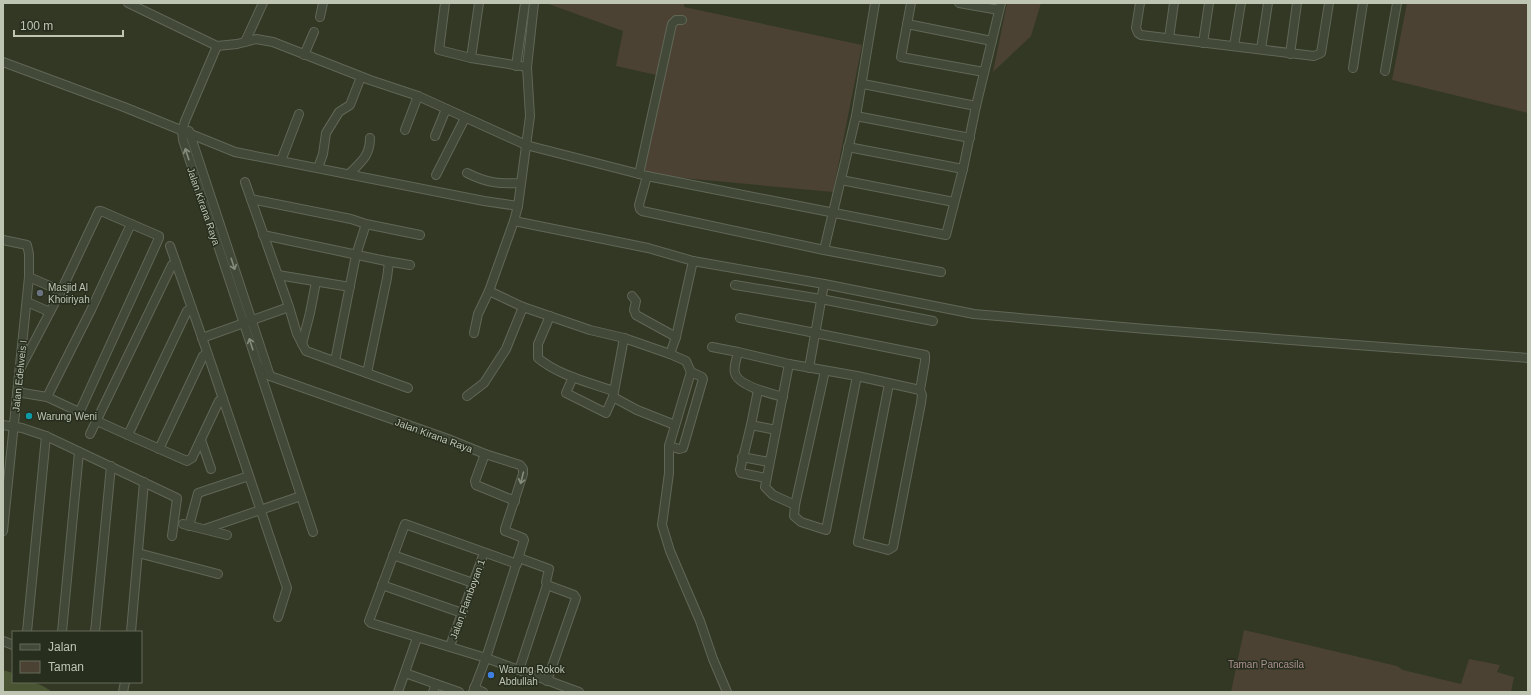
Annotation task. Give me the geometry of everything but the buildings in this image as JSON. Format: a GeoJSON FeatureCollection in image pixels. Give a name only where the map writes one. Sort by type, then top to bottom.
{"type":"FeatureCollection","features":[{"type":"Feature","properties":{"kind":"street"},"geometry":{"type":"LineString","coordinates":[[245,42],[263,3]]}},
{"type":"Feature","properties":{"kind":"street"},"geometry":{"type":"LineString","coordinates":[[320,16],[323,3]]}},
{"type":"Feature","properties":{"kind":"street"},"geometry":{"type":"LineString","coordinates":[[445,3],[439,50],[471,58],[526,67]]}},
{"type":"Feature","properties":{"kind":"street"},"geometry":{"type":"LineString","coordinates":[[471,58],[479,3]]}},
{"type":"Feature","properties":{"kind":"street"},"geometry":{"type":"LineString","coordinates":[[516,66],[526,3]]}},
{"type":"Feature","properties":{"kind":"street"},"geometry":{"type":"LineString","coordinates":[[474,333],[478,314],[489,291],[518,206],[530,116],[526,67],[534,3]]}},
{"type":"Feature","properties":{"kind":"street"},"geometry":{"type":"LineString","coordinates":[[824,250],[842,180],[856,116],[875,3]]}},
{"type":"Feature","properties":{"kind":"street"},"geometry":{"type":"LineString","coordinates":[[911,3],[900,54],[902,58],[984,72]]}},
{"type":"Feature","properties":{"kind":"street"},"geometry":{"type":"LineString","coordinates":[[132,4],[217,46],[238,44],[256,39],[273,42],[361,77],[418,96],[526,145],[643,175],[946,235],[963,170],[976,106],[1000,7],[959,3]]}},
{"type":"Feature","properties":{"kind":"street"},"geometry":{"type":"LineString","coordinates":[[1140,3],[1136,28],[1138,33],[1141,35],[1314,56],[1321,53],[1329,3]]}},
{"type":"Feature","properties":{"kind":"street"},"geometry":{"type":"LineString","coordinates":[[1169,38],[1174,3]]}},
{"type":"Feature","properties":{"kind":"street"},"geometry":{"type":"LineString","coordinates":[[1203,43],[1209,3]]}},
{"type":"Feature","properties":{"kind":"street"},"geometry":{"type":"LineString","coordinates":[[1234,46],[1241,3]]}},
{"type":"Feature","properties":{"kind":"street"},"geometry":{"type":"LineString","coordinates":[[1261,49],[1268,3]]}},
{"type":"Feature","properties":{"kind":"street"},"geometry":{"type":"LineString","coordinates":[[1290,54],[1297,3]]}},
{"type":"Feature","properties":{"kind":"street"},"geometry":{"type":"LineString","coordinates":[[1353,68],[1364,3]]}},
{"type":"Feature","properties":{"kind":"street"},"geometry":{"type":"LineString","coordinates":[[1385,71],[1397,3]]}},
{"type":"Feature","properties":{"kind":"street"},"geometry":{"type":"LineString","coordinates":[[682,20],[676,20],[672,24],[643,175],[639,205],[642,211],[824,250],[940,272]]}},
{"type":"Feature","properties":{"kind":"street"},"geometry":{"type":"LineString","coordinates":[[906,24],[992,41]]}},
{"type":"Feature","properties":{"kind":"street"},"geometry":{"type":"LineString","coordinates":[[304,55],[314,32]]}},
{"type":"Feature","properties":{"kind":"street","name":"Jalan Kirana Raya"},"geometry":{"type":"LineString","coordinates":[[217,46],[182,131],[185,150],[258,366],[270,376],[448,439],[485,454],[475,481],[476,485],[515,501]]}},
{"type":"Feature","properties":{"kind":"street"},"geometry":{"type":"LineString","coordinates":[[3,62],[124,107],[235,152],[484,201],[518,206]]}},
{"type":"Feature","properties":{"kind":"street"},"geometry":{"type":"LineString","coordinates":[[318,168],[323,154],[326,133],[339,112],[350,105],[361,77]]}},
{"type":"Feature","properties":{"kind":"street"},"geometry":{"type":"LineString","coordinates":[[862,84],[976,106]]}},
{"type":"Feature","properties":{"kind":"street"},"geometry":{"type":"LineString","coordinates":[[405,130],[418,96]]}},
{"type":"Feature","properties":{"kind":"street"},"geometry":{"type":"LineString","coordinates":[[435,136],[446,109]]}},
{"type":"Feature","properties":{"kind":"street"},"geometry":{"type":"LineString","coordinates":[[281,161],[299,114]]}},
{"type":"Feature","properties":{"kind":"street"},"geometry":{"type":"LineString","coordinates":[[856,116],[970,138]]}},
{"type":"Feature","properties":{"kind":"street"},"geometry":{"type":"LineString","coordinates":[[436,175],[465,118]]}},
{"type":"Feature","properties":{"kind":"street","name":"Jalan Kirana Raya"},"geometry":{"type":"LineString","coordinates":[[185,121],[270,376]]}},
{"type":"Feature","properties":{"kind":"street"},"geometry":{"type":"LineString","coordinates":[[350,174],[367,156],[370,146],[370,138]]}},
{"type":"Feature","properties":{"kind":"street"},"geometry":{"type":"LineString","coordinates":[[848,147],[963,170]]}},
{"type":"Feature","properties":{"kind":"street"},"geometry":{"type":"LineString","coordinates":[[467,173],[489,182],[500,184],[521,183]]}},
{"type":"Feature","properties":{"kind":"street"},"geometry":{"type":"LineString","coordinates":[[842,180],[954,202]]}},
{"type":"Feature","properties":{"kind":"street"},"geometry":{"type":"LineString","coordinates":[[245,182],[305,350],[408,388]]}},
{"type":"Feature","properties":{"kind":"street"},"geometry":{"type":"LineString","coordinates":[[251,199],[351,219],[366,224],[420,235]]}},
{"type":"Feature","properties":{"kind":"street"},"geometry":{"type":"LineString","coordinates":[[17,392],[47,397],[77,411],[82,409],[159,238],[158,235],[102,210],[99,211],[61,291],[20,369]]}},
{"type":"Feature","properties":{"kind":"street"},"geometry":{"type":"LineString","coordinates":[[514,221],[648,248],[693,261],[824,284],[974,314],[1272,339],[1528,358]]}},
{"type":"Feature","properties":{"kind":"street"},"geometry":{"type":"LineString","coordinates":[[47,397],[91,310],[131,224]]}},
{"type":"Feature","properties":{"kind":"street"},"geometry":{"type":"LineString","coordinates":[[335,361],[356,255],[366,224]]}},
{"type":"Feature","properties":{"kind":"street"},"geometry":{"type":"LineString","coordinates":[[263,235],[389,262],[410,265]]}},
{"type":"Feature","properties":{"kind":"street","name":"Jalan Edelweis I"},"geometry":{"type":"LineString","coordinates":[[3,240],[27,246],[29,254],[27,302],[3,531]]}},
{"type":"Feature","properties":{"kind":"street"},"geometry":{"type":"LineString","coordinates":[[170,246],[287,588],[278,617]]}},
{"type":"Feature","properties":{"kind":"street"},"geometry":{"type":"LineString","coordinates":[[670,354],[676,338],[693,261]]}},
{"type":"Feature","properties":{"kind":"street"},"geometry":{"type":"LineString","coordinates":[[367,372],[389,262]]}},
{"type":"Feature","properties":{"kind":"street"},"geometry":{"type":"LineString","coordinates":[[90,434],[172,264],[176,263]]}},
{"type":"Feature","properties":{"kind":"street"},"geometry":{"type":"LineString","coordinates":[[278,275],[350,287]]}},
{"type":"Feature","properties":{"kind":"street"},"geometry":{"type":"LineString","coordinates":[[29,277],[61,291]]}},
{"type":"Feature","properties":{"kind":"street"},"geometry":{"type":"LineString","coordinates":[[302,344],[316,282]]}},
{"type":"Feature","properties":{"kind":"street"},"geometry":{"type":"LineString","coordinates":[[809,368],[820,299],[824,284]]}},
{"type":"Feature","properties":{"kind":"street"},"geometry":{"type":"LineString","coordinates":[[736,285],[820,299],[933,321]]}},
{"type":"Feature","properties":{"kind":"street"},"geometry":{"type":"LineString","coordinates":[[489,291],[523,307],[590,330],[624,338],[686,361],[691,372],[703,379],[683,448],[679,449],[669,446]]}},
{"type":"Feature","properties":{"kind":"street"},"geometry":{"type":"LineString","coordinates":[[632,296],[636,301],[634,310],[636,315],[676,338]]}},
{"type":"Feature","properties":{"kind":"street"},"geometry":{"type":"LineString","coordinates":[[27,302],[50,312]]}},
{"type":"Feature","properties":{"kind":"street"},"geometry":{"type":"LineString","coordinates":[[202,338],[289,307]]}},
{"type":"Feature","properties":{"kind":"street"},"geometry":{"type":"LineString","coordinates":[[467,396],[484,382],[506,349],[523,307]]}},
{"type":"Feature","properties":{"kind":"street"},"geometry":{"type":"LineString","coordinates":[[128,435],[187,311],[192,308]]}},
{"type":"Feature","properties":{"kind":"street"},"geometry":{"type":"LineString","coordinates":[[550,316],[538,344],[538,358],[545,364],[613,394],[637,410],[675,425]]}},
{"type":"Feature","properties":{"kind":"street"},"geometry":{"type":"LineString","coordinates":[[740,318],[925,355],[926,361],[920,390],[922,395],[921,404],[893,547],[886,550],[858,542],[889,384]]}},
{"type":"Feature","properties":{"kind":"street"},"geometry":{"type":"LineString","coordinates":[[573,377],[566,394],[606,413],[613,394],[624,338]]}},
{"type":"Feature","properties":{"kind":"street"},"geometry":{"type":"LineString","coordinates":[[712,347],[920,390]]}},
{"type":"Feature","properties":{"kind":"street"},"geometry":{"type":"LineString","coordinates":[[738,352],[734,374],[740,381],[758,390],[784,397]]}},
{"type":"Feature","properties":{"kind":"street"},"geometry":{"type":"LineString","coordinates":[[159,449],[203,356],[207,353]]}},
{"type":"Feature","properties":{"kind":"street"},"geometry":{"type":"LineString","coordinates":[[789,364],[784,397],[769,462],[765,488],[780,500],[796,505]]}},
{"type":"Feature","properties":{"kind":"street"},"geometry":{"type":"LineString","coordinates":[[258,366],[313,532]]}},
{"type":"Feature","properties":{"kind":"street"},"geometry":{"type":"LineString","coordinates":[[824,371],[794,516],[798,521],[826,530],[857,376]]}},
{"type":"Feature","properties":{"kind":"street"},"geometry":{"type":"LineString","coordinates":[[691,372],[669,446],[669,473],[662,525],[670,551],[700,621],[713,659],[727,692]]}},
{"type":"Feature","properties":{"kind":"street"},"geometry":{"type":"LineString","coordinates":[[758,390],[752,425],[742,456],[740,470],[741,473],[766,478]]}},
{"type":"Feature","properties":{"kind":"street"},"geometry":{"type":"LineString","coordinates":[[192,458],[219,401],[223,399]]}},
{"type":"Feature","properties":{"kind":"street"},"geometry":{"type":"LineString","coordinates":[[680,408],[694,412]]}},
{"type":"Feature","properties":{"kind":"street"},"geometry":{"type":"LineString","coordinates":[[96,421],[184,461],[205,453]]}},
{"type":"Feature","properties":{"kind":"street"},"geometry":{"type":"LineString","coordinates":[[3,425],[46,436],[177,498],[172,536]]}},
{"type":"Feature","properties":{"kind":"street"},"geometry":{"type":"LineString","coordinates":[[752,425],[776,430]]}},
{"type":"Feature","properties":{"kind":"street"},"geometry":{"type":"LineString","coordinates":[[27,631],[46,436]]}},
{"type":"Feature","properties":{"kind":"street"},"geometry":{"type":"LineString","coordinates":[[201,440],[211,469]]}},
{"type":"Feature","properties":{"kind":"street"},"geometry":{"type":"LineString","coordinates":[[62,631],[79,452]]}},
{"type":"Feature","properties":{"kind":"street"},"geometry":{"type":"LineString","coordinates":[[484,692],[473,690],[486,658],[524,539],[506,531],[505,529],[515,501],[523,474],[523,469],[520,465],[485,454]]}},
{"type":"Feature","properties":{"kind":"street"},"geometry":{"type":"LineString","coordinates":[[742,456],[769,462]]}},
{"type":"Feature","properties":{"kind":"street"},"geometry":{"type":"LineString","coordinates":[[95,631],[111,466]]}},
{"type":"Feature","properties":{"kind":"street"},"geometry":{"type":"LineString","coordinates":[[227,534],[186,525],[198,493],[249,476]]}},
{"type":"Feature","properties":{"kind":"street"},"geometry":{"type":"LineString","coordinates":[[131,631],[144,482]]}},
{"type":"Feature","properties":{"kind":"street"},"geometry":{"type":"LineString","coordinates":[[205,529],[301,496]]}},
{"type":"Feature","properties":{"kind":"street"},"geometry":{"type":"LineString","coordinates":[[519,670],[547,585],[546,582],[549,569],[484,553],[405,524],[369,619],[370,622],[417,638],[450,646],[486,658],[579,692]]}},
{"type":"Feature","properties":{"kind":"street"},"geometry":{"type":"LineString","coordinates":[[138,553],[218,574]]}},
{"type":"Feature","properties":{"kind":"street","name":"Jalan Flamboyan 1"},"geometry":{"type":"LineString","coordinates":[[450,646],[484,553]]}},
{"type":"Feature","properties":{"kind":"street"},"geometry":{"type":"LineString","coordinates":[[393,555],[473,583]]}},
{"type":"Feature","properties":{"kind":"street"},"geometry":{"type":"LineString","coordinates":[[382,585],[462,613]]}},
{"type":"Feature","properties":{"kind":"street"},"geometry":{"type":"LineString","coordinates":[[547,585],[574,595],[576,600],[547,681]]}},
{"type":"Feature","properties":{"kind":"street"},"geometry":{"type":"LineString","coordinates":[[398,692],[417,638]]}},
{"type":"Feature","properties":{"kind":"street"},"geometry":{"type":"LineString","coordinates":[[405,673],[459,692]]}},
{"type":"Feature","properties":{"kind":"street"},"geometry":{"type":"LineString","coordinates":[[433,692],[436,684]]}},
{"type":"Feature","properties":{"kind":"green space"},"geometry":{"type":"Polygon","coordinates":[[[546,3],[684,3],[684,7],[862,45],[833,192],[639,174],[661,76],[616,66],[623,31],[546,3]]]}},
{"type":"Feature","properties":{"kind":"green space"},"geometry":{"type":"Polygon","coordinates":[[[1007,3],[1041,3],[1031,36],[993,72],[1007,3]]]}},
{"type":"Feature","properties":{"kind":"green space"},"geometry":{"type":"Polygon","coordinates":[[[1407,3],[1528,3],[1528,113],[1392,80],[1407,3]]]}},
{"type":"Feature","properties":{"kind":"green space","name":"Taman Pancasila"},"geometry":{"type":"Polygon","coordinates":[[[1244,630],[1397,666],[1403,670],[1461,684],[1469,659],[1500,665],[1497,672],[1514,677],[1511,692],[1231,692],[1244,630]]]}},
{"type":"Feature","properties":{"kind":"shaded area"},"geometry":{"type":"Polygon","coordinates":[[[3,670],[12,673],[12,683],[34,683],[47,688],[52,692],[3,692],[3,670]]]}},
{"type":"Feature","properties":{"kind":"place","name":"Masjid Al Khoiriyah"},"geometry":{"type":"Point","coordinates":[40,293]}},
{"type":"Feature","properties":{"kind":"place","name":"Warung Weni"},"geometry":{"type":"Point","coordinates":[29,416]}},
{"type":"Feature","properties":{"kind":"place","name":"Warung Rokok Abdullah"},"geometry":{"type":"Point","coordinates":[491,675]}}]}
